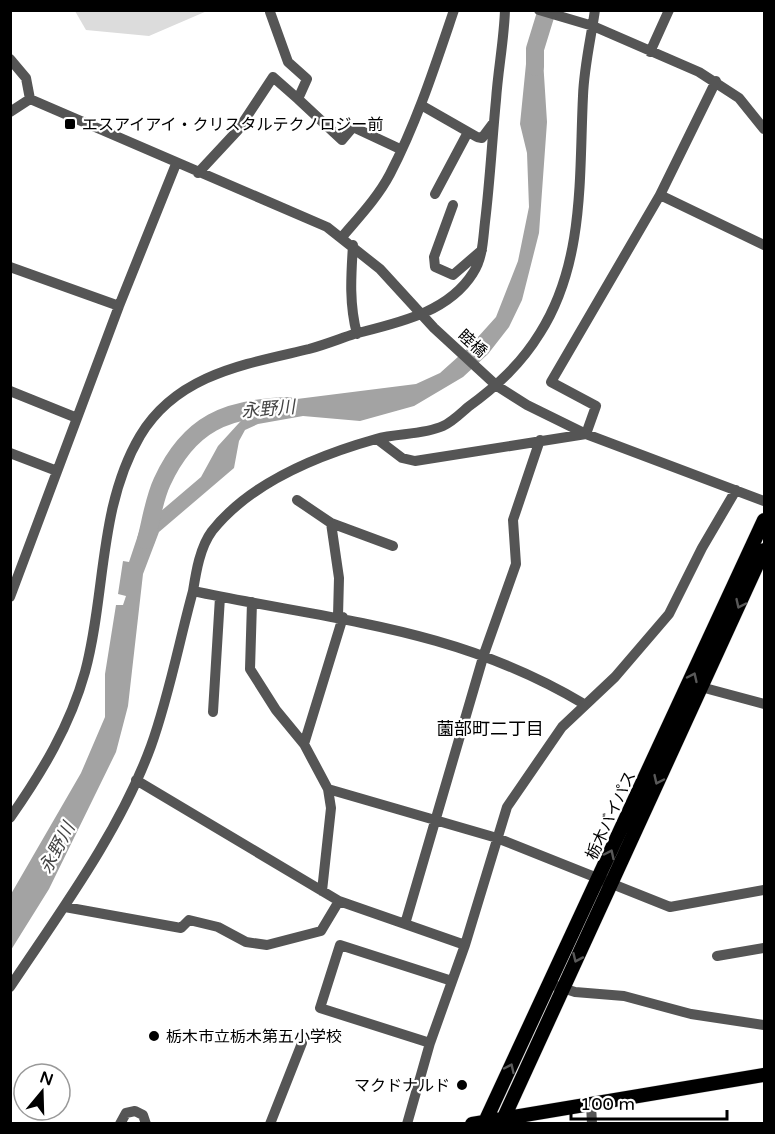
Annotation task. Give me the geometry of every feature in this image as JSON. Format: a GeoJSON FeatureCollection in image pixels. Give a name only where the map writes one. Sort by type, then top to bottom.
{"type":"FeatureCollection","features":[{"type":"Feature","properties":{"kind":"main road","name":"栃木バイパス"},"geometry":{"type":"LineString","coordinates":[[502,1121],[557,986],[765,520]]}},
{"type":"Feature","properties":{"kind":"main road","name":"栃木バイパス"},"geometry":{"type":"LineString","coordinates":[[604,882],[702,687],[765,550]]}},
{"type":"Feature","properties":{"kind":"main road","name":"栃木バイパス"},"geometry":{"type":"LineString","coordinates":[[481,1123],[557,986]]}},
{"type":"Feature","properties":{"kind":"main road"},"geometry":{"type":"LineString","coordinates":[[481,1123],[765,1075]]}},
{"type":"Feature","properties":{"kind":"street"},"geometry":{"type":"LineString","coordinates":[[342,237],[378,193],[400,149],[421,105],[454,10]]}},
{"type":"Feature","properties":{"kind":"street"},"geometry":{"type":"LineString","coordinates":[[10,818],[52,755],[73,709],[91,642],[114,504],[121,478],[141,434],[180,392],[218,372],[242,363],[310,349],[387,327],[422,314],[453,297],[475,271],[482,250],[494,151],[494,122],[505,10]]}},
{"type":"Feature","properties":{"kind":"street"},"geometry":{"type":"LineString","coordinates":[[539,10],[588,25],[716,81],[739,98],[764,126]]}},
{"type":"Feature","properties":{"kind":"street"},"geometry":{"type":"LineString","coordinates":[[10,987],[65,907],[136,780],[153,736],[206,541],[234,508],[260,489],[292,472],[376,439],[442,427],[493,383],[511,372],[540,333],[556,304],[575,232],[582,177],[583,93],[588,25],[595,10]]}},
{"type":"Feature","properties":{"kind":"street"},"geometry":{"type":"LineString","coordinates":[[650,52],[669,10]]}},
{"type":"Feature","properties":{"kind":"street"},"geometry":{"type":"LineString","coordinates":[[270,12],[288,62],[307,79],[298,99]]}},
{"type":"Feature","properties":{"kind":"street"},"geometry":{"type":"LineString","coordinates":[[10,59],[26,78],[30,99],[10,112]]}},
{"type":"Feature","properties":{"kind":"street"},"geometry":{"type":"LineString","coordinates":[[198,173],[238,130],[273,77],[342,140],[353,127],[400,149]]}},
{"type":"Feature","properties":{"kind":"street"},"geometry":{"type":"LineString","coordinates":[[376,439],[402,458],[415,461],[586,434],[596,406],[551,382],[660,195],[716,81]]}},
{"type":"Feature","properties":{"kind":"street","name":"睦橋"},"geometry":{"type":"LineString","coordinates":[[30,99],[176,164],[285,207],[342,237],[403,292],[434,328],[493,383],[527,405],[586,434],[765,501]]}},
{"type":"Feature","properties":{"kind":"street"},"geometry":{"type":"LineString","coordinates":[[421,105],[482,138],[494,122]]}},
{"type":"Feature","properties":{"kind":"street"},"geometry":{"type":"LineString","coordinates":[[435,194],[468,132]]}},
{"type":"Feature","properties":{"kind":"street"},"geometry":{"type":"LineString","coordinates":[[10,597],[119,306],[176,164]]}},
{"type":"Feature","properties":{"kind":"street"},"geometry":{"type":"LineString","coordinates":[[660,195],[765,245]]}},
{"type":"Feature","properties":{"kind":"street"},"geometry":{"type":"LineString","coordinates":[[453,205],[434,257],[435,267],[453,275],[482,250]]}},
{"type":"Feature","properties":{"kind":"street"},"geometry":{"type":"LineString","coordinates":[[353,245],[350,294],[351,312],[357,334]]}},
{"type":"Feature","properties":{"kind":"street"},"geometry":{"type":"LineString","coordinates":[[10,267],[119,306]]}},
{"type":"Feature","properties":{"kind":"street"},"geometry":{"type":"LineString","coordinates":[[10,392],[77,418]]}},
{"type":"Feature","properties":{"kind":"street"},"geometry":{"type":"LineString","coordinates":[[405,924],[484,654],[516,564],[513,520],[540,440]]}},
{"type":"Feature","properties":{"kind":"street"},"geometry":{"type":"LineString","coordinates":[[10,453],[57,471]]}},
{"type":"Feature","properties":{"kind":"street"},"geometry":{"type":"LineString","coordinates":[[408,1124],[430,1043],[465,945],[507,807],[551,742],[584,704],[615,677],[669,614],[702,548],[736,490]]}},
{"type":"Feature","properties":{"kind":"street"},"geometry":{"type":"LineString","coordinates":[[297,500],[331,523],[393,546]]}},
{"type":"Feature","properties":{"kind":"street"},"geometry":{"type":"LineString","coordinates":[[304,744],[340,617],[339,578],[331,523]]}},
{"type":"Feature","properties":{"kind":"street"},"geometry":{"type":"LineString","coordinates":[[193,591],[340,617],[420,635],[484,654],[549,683],[584,704]]}},
{"type":"Feature","properties":{"kind":"street"},"geometry":{"type":"LineString","coordinates":[[213,712],[220,597]]}},
{"type":"Feature","properties":{"kind":"street"},"geometry":{"type":"LineString","coordinates":[[252,602],[250,669],[276,710],[304,744],[328,789],[331,808],[322,891]]}},
{"type":"Feature","properties":{"kind":"street"},"geometry":{"type":"LineString","coordinates":[[702,687],[765,704]]}},
{"type":"Feature","properties":{"kind":"street"},"geometry":{"type":"LineString","coordinates":[[136,780],[339,901],[465,945]]}},
{"type":"Feature","properties":{"kind":"street"},"geometry":{"type":"LineString","coordinates":[[328,789],[497,838],[670,907],[765,891]]}},
{"type":"Feature","properties":{"kind":"street"},"geometry":{"type":"LineString","coordinates":[[65,907],[182,928],[189,920],[218,927],[246,942],[267,945],[321,931],[339,901]]}},
{"type":"Feature","properties":{"kind":"street"},"geometry":{"type":"LineString","coordinates":[[430,1043],[320,1008],[340,945],[452,981]]}},
{"type":"Feature","properties":{"kind":"street"},"geometry":{"type":"LineString","coordinates":[[717,957],[765,948]]}},
{"type":"Feature","properties":{"kind":"street"},"geometry":{"type":"LineString","coordinates":[[557,986],[575,992],[624,996],[691,1014],[765,1025]]}},
{"type":"Feature","properties":{"kind":"street"},"geometry":{"type":"LineString","coordinates":[[270,1124],[302,1043]]}},
{"type":"Feature","properties":{"kind":"street"},"geometry":{"type":"LineString","coordinates":[[591,1104],[592,1124]]}},
{"type":"Feature","properties":{"kind":"street"},"geometry":{"type":"LineString","coordinates":[[120,1124],[126,1113],[135,1111],[143,1115],[146,1124]]}},
{"type":"Feature","properties":{"kind":"shaded area"},"geometry":{"type":"Polygon","coordinates":[[[75,11],[207,11],[149,36],[86,30],[75,11]]]}},
{"type":"Feature","properties":{"kind":"water"},"geometry":{"type":"Polygon","coordinates":[[[528,44],[542,44],[547,122],[539,233],[522,300],[509,327],[488,354],[463,377],[414,406],[360,421],[303,416],[258,424],[245,430],[239,441],[234,468],[159,532],[143,574],[128,706],[116,752],[49,889],[11,950],[11,894],[81,773],[105,717],[105,674],[116,605],[123,605],[126,596],[118,594],[123,561],[129,562],[140,529],[201,477],[218,446],[249,412],[281,401],[416,384],[440,373],[469,347],[496,317],[518,261],[529,207],[527,153],[520,124],[528,44]]]}},
{"type":"Feature","properties":{"kind":"waterway","name":"永野川"},"geometry":{"type":"LineString","coordinates":[[535,67],[535,49],[547,10]]}},
{"type":"Feature","properties":{"kind":"waterway","name":"永野川"},"geometry":{"type":"LineString","coordinates":[[146,540],[159,489],[184,446],[212,423],[228,415],[246,410],[288,406]]}},
{"type":"Feature","properties":{"kind":"place","name":"エスアイアイ・クリスタルテクノロジー前"},"geometry":{"type":"Point","coordinates":[70,124]}},
{"type":"Feature","properties":{"kind":"place","name":"栃木市立栃木第五小学校"},"geometry":{"type":"Point","coordinates":[154,1036]}},
{"type":"Feature","properties":{"kind":"place","name":"マクドナルド"},"geometry":{"type":"Point","coordinates":[462,1085]}},
{"type":"Feature","properties":{"kind":"district","name":"薗部町二丁目"},"geometry":{"type":"Point","coordinates":[490,729]}}]}
